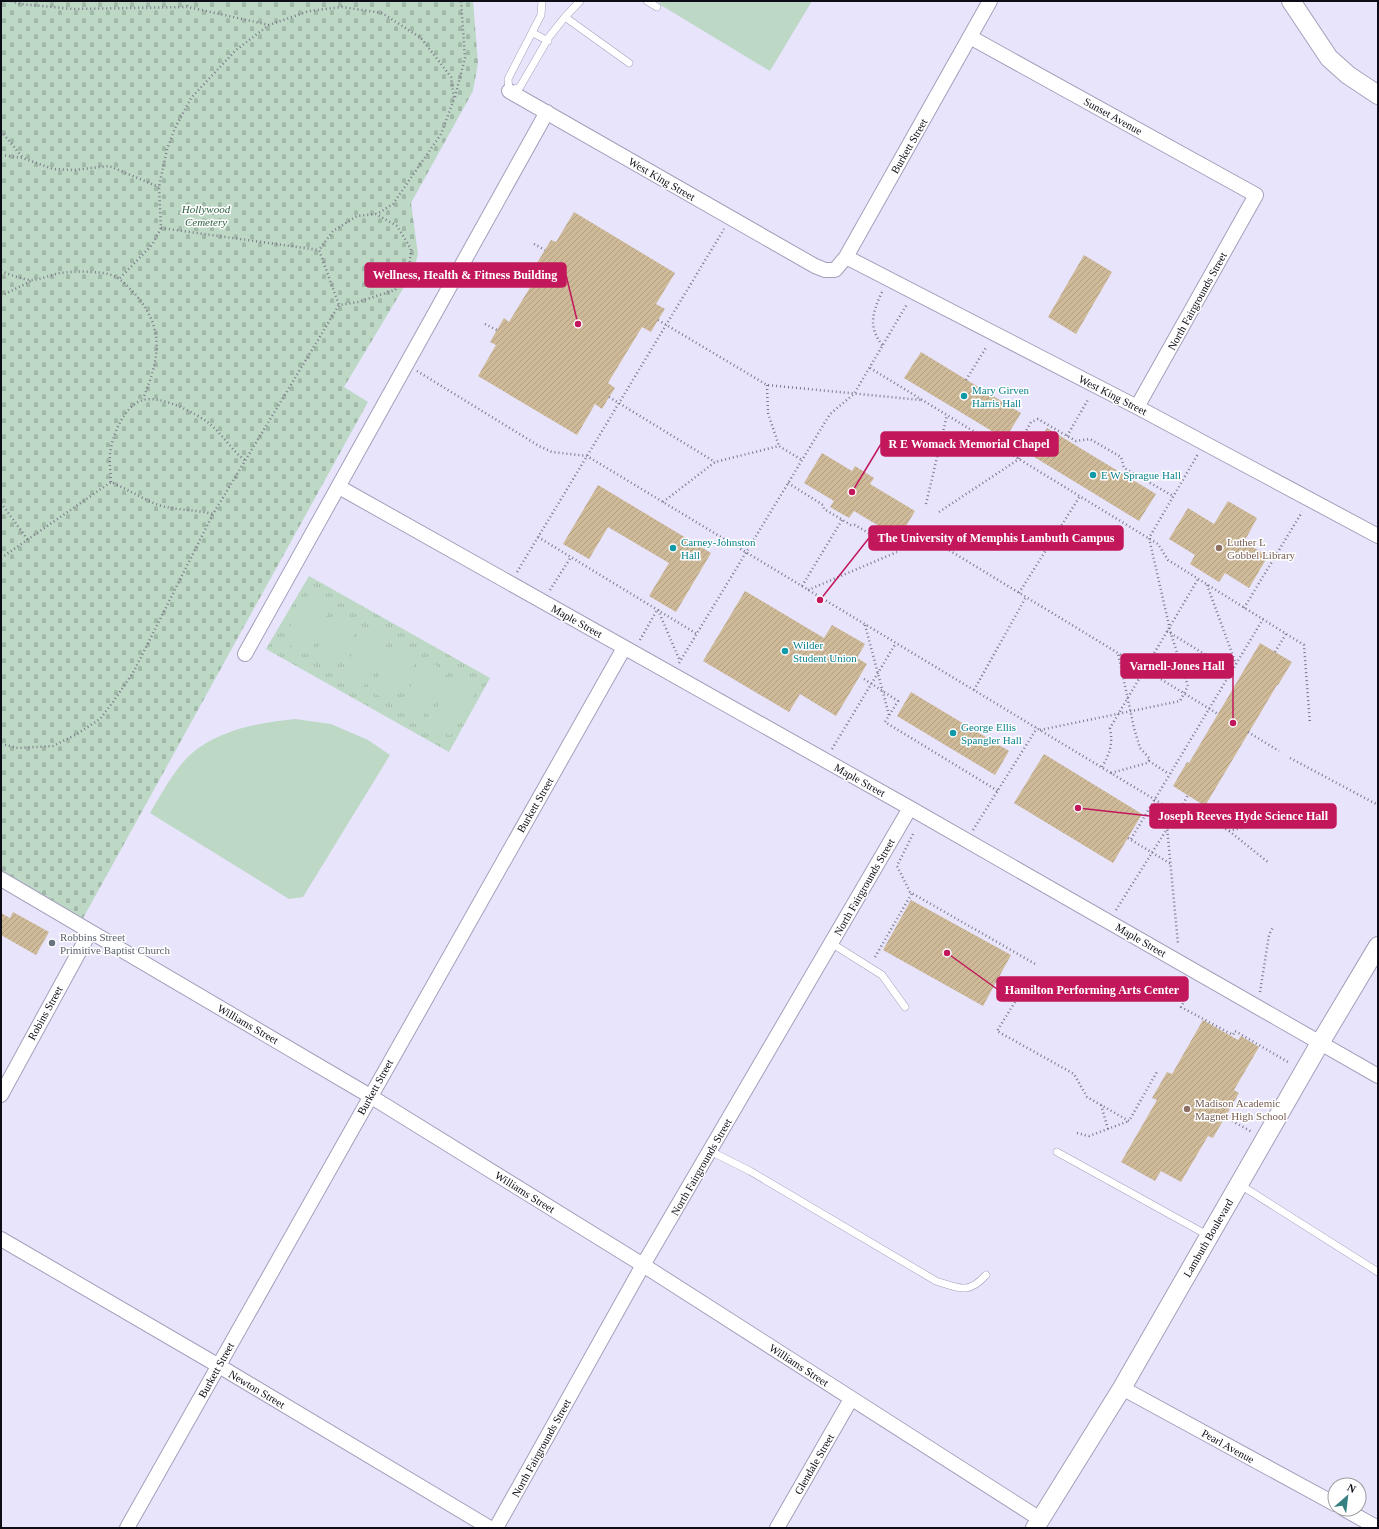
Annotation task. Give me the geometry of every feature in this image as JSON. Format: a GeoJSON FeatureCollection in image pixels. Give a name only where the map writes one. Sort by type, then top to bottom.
{"type":"FeatureCollection","features":[{"type":"Feature","properties":{"kind":"street","name":"Burkett Street"},"geometry":{"type":"LineString","coordinates":[[815,266],[825,270],[835,270],[846,257],[990,1]]}},
{"type":"Feature","properties":{"kind":"street"},"geometry":{"type":"LineString","coordinates":[[1291,1],[1329,58],[1348,75],[1378,95]]}},
{"type":"Feature","properties":{"kind":"street","name":"Sunset Avenue"},"geometry":{"type":"LineString","coordinates":[[970,37],[1256,194]]}},
{"type":"Feature","properties":{"kind":"street","name":"West King Street"},"geometry":{"type":"LineString","coordinates":[[509,91],[815,266]]}},
{"type":"Feature","properties":{"kind":"street"},"geometry":{"type":"LineString","coordinates":[[245,654],[547,112]]}},
{"type":"Feature","properties":{"kind":"street","name":"North Fairgrounds Street"},"geometry":{"type":"LineString","coordinates":[[1137,407],[1256,194]]}},
{"type":"Feature","properties":{"kind":"street","name":"West King Street"},"geometry":{"type":"LineString","coordinates":[[846,257],[1137,407],[1378,536]]}},
{"type":"Feature","properties":{"kind":"street","name":"Maple Street"},"geometry":{"type":"LineString","coordinates":[[339,487],[910,808],[1378,1076]]}},
{"type":"Feature","properties":{"kind":"street","name":"Burkett Street"},"geometry":{"type":"LineString","coordinates":[[128,1528],[370,1096],[624,648]]}},
{"type":"Feature","properties":{"kind":"street","name":"North Fairgrounds Street"},"geometry":{"type":"LineString","coordinates":[[496,1528],[643,1265],[910,808]]}},
{"type":"Feature","properties":{"kind":"street","name":"Williams Street"},"geometry":{"type":"LineString","coordinates":[[1,879],[370,1096],[643,1265],[851,1399],[1038,1524]]}},
{"type":"Feature","properties":{"kind":"street","name":"Robins Street"},"geometry":{"type":"LineString","coordinates":[[1,1095],[90,932]]}},
{"type":"Feature","properties":{"kind":"street","name":"Lambuth Boulevard"},"geometry":{"type":"LineString","coordinates":[[1038,1524],[1122,1388],[1264,1139],[1378,946]]}},
{"type":"Feature","properties":{"kind":"street","name":"Newton Street"},"geometry":{"type":"LineString","coordinates":[[1,1239],[490,1528]]}},
{"type":"Feature","properties":{"kind":"street","name":"Pearl Avenue"},"geometry":{"type":"LineString","coordinates":[[1122,1388],[1327,1500]]}},
{"type":"Feature","properties":{"kind":"street","name":"Glendale Street"},"geometry":{"type":"LineString","coordinates":[[777,1528],[851,1399]]}},
{"type":"Feature","properties":{"kind":"street"},"geometry":{"type":"LineString","coordinates":[[1358,1517],[1378,1528]]}},
{"type":"Feature","properties":{"kind":"lane"},"geometry":{"type":"LineString","coordinates":[[542,1],[542,15],[508,79],[509,91],[520,87],[548,41],[565,17],[580,1]]}},
{"type":"Feature","properties":{"kind":"lane"},"geometry":{"type":"LineString","coordinates":[[647,1],[657,7]]}},
{"type":"Feature","properties":{"kind":"lane"},"geometry":{"type":"LineString","coordinates":[[565,17],[629,63]]}},
{"type":"Feature","properties":{"kind":"lane"},"geometry":{"type":"LineString","coordinates":[[533,33],[548,41]]}},
{"type":"Feature","properties":{"kind":"lane"},"geometry":{"type":"LineString","coordinates":[[831,943],[882,975],[905,1007]]}},
{"type":"Feature","properties":{"kind":"lane"},"geometry":{"type":"LineString","coordinates":[[710,1151],[750,1171],[936,1281],[961,1289],[977,1284],[986,1275]]}},
{"type":"Feature","properties":{"kind":"lane"},"geometry":{"type":"LineString","coordinates":[[1057,1152],[1209,1236]]}},
{"type":"Feature","properties":{"kind":"lane"},"geometry":{"type":"LineString","coordinates":[[1239,1184],[1378,1272]]}},
{"type":"Feature","properties":{"kind":"path"},"geometry":{"type":"LineString","coordinates":[[11,1],[20,4],[73,9],[188,7],[269,25]]}},
{"type":"Feature","properties":{"kind":"path"},"geometry":{"type":"LineString","coordinates":[[186,1],[188,7]]}},
{"type":"Feature","properties":{"kind":"path"},"geometry":{"type":"LineString","coordinates":[[319,250],[333,231],[356,216],[376,214],[393,204],[441,134],[454,100],[465,58],[461,1]]}},
{"type":"Feature","properties":{"kind":"path"},"geometry":{"type":"LineString","coordinates":[[120,278],[152,245],[161,228],[159,187],[172,135],[191,98],[236,50],[269,25],[309,11],[342,7],[382,13],[421,38],[451,77],[454,100]]}},
{"type":"Feature","properties":{"kind":"path"},"geometry":{"type":"LineString","coordinates":[[1,131],[23,158]]}},
{"type":"Feature","properties":{"kind":"path"},"geometry":{"type":"LineString","coordinates":[[1,155],[23,158],[53,169],[74,170],[109,166],[159,187]]}},
{"type":"Feature","properties":{"kind":"path"},"geometry":{"type":"LineString","coordinates":[[339,305],[358,302],[395,290],[409,270],[411,249],[397,226],[376,214]]}},
{"type":"Feature","properties":{"kind":"path"},"geometry":{"type":"LineString","coordinates":[[510,583],[731,218]]}},
{"type":"Feature","properties":{"kind":"path"},"geometry":{"type":"LineString","coordinates":[[161,228],[319,250]]}},
{"type":"Feature","properties":{"kind":"path"},"geometry":{"type":"LineString","coordinates":[[534,244],[545,250]]}},
{"type":"Feature","properties":{"kind":"path"},"geometry":{"type":"LineString","coordinates":[[319,250],[339,305]]}},
{"type":"Feature","properties":{"kind":"path"},"geometry":{"type":"LineString","coordinates":[[1,271],[16,277],[33,280]]}},
{"type":"Feature","properties":{"kind":"path"},"geometry":{"type":"LineString","coordinates":[[1,296],[33,280],[61,273],[90,272],[111,274],[120,278],[150,314],[157,336],[157,355],[152,377],[143,399]]}},
{"type":"Feature","properties":{"kind":"path"},"geometry":{"type":"LineString","coordinates":[[883,289],[872,318],[876,337],[883,346]]}},
{"type":"Feature","properties":{"kind":"path"},"geometry":{"type":"LineString","coordinates":[[677,667],[830,414],[854,394],[908,303]]}},
{"type":"Feature","properties":{"kind":"path"},"geometry":{"type":"LineString","coordinates":[[1,744],[18,748],[53,746],[77,734],[100,719],[134,671],[213,514],[339,305]]}},
{"type":"Feature","properties":{"kind":"path"},"geometry":{"type":"LineString","coordinates":[[658,320],[767,385],[922,400]]}},
{"type":"Feature","properties":{"kind":"path"},"geometry":{"type":"LineString","coordinates":[[485,324],[497,330]]}},
{"type":"Feature","properties":{"kind":"path"},"geometry":{"type":"LineString","coordinates":[[966,380],[989,344]]}},
{"type":"Feature","properties":{"kind":"path"},"geometry":{"type":"LineString","coordinates":[[407,365],[539,446],[552,452],[587,456],[1177,813]]}},
{"type":"Feature","properties":{"kind":"path"},"geometry":{"type":"LineString","coordinates":[[870,368],[1149,538],[1163,549],[1168,560],[1304,645],[1310,724]]}},
{"type":"Feature","properties":{"kind":"path"},"geometry":{"type":"LineString","coordinates":[[767,385],[768,413],[779,446],[802,460]]}},
{"type":"Feature","properties":{"kind":"path"},"geometry":{"type":"LineString","coordinates":[[1068,436],[1091,395]]}},
{"type":"Feature","properties":{"kind":"path"},"geometry":{"type":"LineString","coordinates":[[609,397],[715,462]]}},
{"type":"Feature","properties":{"kind":"path"},"geometry":{"type":"LineString","coordinates":[[111,482],[110,455],[113,436],[124,415],[134,404],[143,399],[166,402],[188,410],[211,425],[238,455],[246,461]]}},
{"type":"Feature","properties":{"kind":"path"},"geometry":{"type":"LineString","coordinates":[[926,504],[948,415]]}},
{"type":"Feature","properties":{"kind":"path"},"geometry":{"type":"LineString","coordinates":[[938,512],[1019,459],[1022,452],[1018,443],[1031,422],[1038,419],[1076,441],[1090,439],[1121,457],[1124,468],[1173,496]]}},
{"type":"Feature","properties":{"kind":"path"},"geometry":{"type":"LineString","coordinates":[[663,502],[715,462],[779,446]]}},
{"type":"Feature","properties":{"kind":"path"},"geometry":{"type":"LineString","coordinates":[[973,830],[1038,729],[1180,701],[1188,686],[1169,627],[1149,538],[1199,452]]}},
{"type":"Feature","properties":{"kind":"path"},"geometry":{"type":"LineString","coordinates":[[111,482],[156,504],[178,509],[199,510],[213,514]]}},
{"type":"Feature","properties":{"kind":"path"},"geometry":{"type":"LineString","coordinates":[[1,558],[111,482]]}},
{"type":"Feature","properties":{"kind":"path"},"geometry":{"type":"LineString","coordinates":[[788,484],[823,505],[824,508],[850,525],[855,525],[892,547]]}},
{"type":"Feature","properties":{"kind":"path"},"geometry":{"type":"LineString","coordinates":[[1020,593],[1080,496]]}},
{"type":"Feature","properties":{"kind":"path"},"geometry":{"type":"LineString","coordinates":[[1244,608],[1310,500]]}},
{"type":"Feature","properties":{"kind":"path"},"geometry":{"type":"LineString","coordinates":[[1,503],[28,540]]}},
{"type":"Feature","properties":{"kind":"path"},"geometry":{"type":"LineString","coordinates":[[802,586],[842,520]]}},
{"type":"Feature","properties":{"kind":"path"},"geometry":{"type":"LineString","coordinates":[[538,537],[697,634]]}},
{"type":"Feature","properties":{"kind":"path"},"geometry":{"type":"LineString","coordinates":[[939,544],[1218,714]]}},
{"type":"Feature","properties":{"kind":"path"},"geometry":{"type":"LineString","coordinates":[[808,590],[897,552]]}},
{"type":"Feature","properties":{"kind":"path"},"geometry":{"type":"LineString","coordinates":[[550,590],[571,557]]}},
{"type":"Feature","properties":{"kind":"path"},"geometry":{"type":"LineString","coordinates":[[1102,767],[1110,752],[1112,740],[1110,728],[1198,579]]}},
{"type":"Feature","properties":{"kind":"path"},"geometry":{"type":"LineString","coordinates":[[1207,584],[1236,664]]}},
{"type":"Feature","properties":{"kind":"path"},"geometry":{"type":"LineString","coordinates":[[974,690],[1026,597]]}},
{"type":"Feature","properties":{"kind":"path"},"geometry":{"type":"LineString","coordinates":[[640,640],[657,610]]}},
{"type":"Feature","properties":{"kind":"path"},"geometry":{"type":"LineString","coordinates":[[657,610],[680,661]]}},
{"type":"Feature","properties":{"kind":"path"},"geometry":{"type":"LineString","coordinates":[[1171,864],[1129,839],[1263,619]]}},
{"type":"Feature","properties":{"kind":"path"},"geometry":{"type":"LineString","coordinates":[[865,624],[889,715]]}},
{"type":"Feature","properties":{"kind":"path"},"geometry":{"type":"LineString","coordinates":[[1167,632],[1232,671]]}},
{"type":"Feature","properties":{"kind":"path"},"geometry":{"type":"LineString","coordinates":[[1275,652],[1286,634]]}},
{"type":"Feature","properties":{"kind":"path"},"geometry":{"type":"LineString","coordinates":[[832,749],[896,643]]}},
{"type":"Feature","properties":{"kind":"path"},"geometry":{"type":"LineString","coordinates":[[1118,653],[1130,711],[1140,748],[1150,758],[1149,761],[1169,774]]}},
{"type":"Feature","properties":{"kind":"path"},"geometry":{"type":"LineString","coordinates":[[864,679],[898,701],[885,722],[998,791]]}},
{"type":"Feature","properties":{"kind":"path"},"geometry":{"type":"LineString","coordinates":[[1248,732],[1279,751]]}},
{"type":"Feature","properties":{"kind":"path"},"geometry":{"type":"LineString","coordinates":[[1290,758],[1378,806]]}},
{"type":"Feature","properties":{"kind":"path"},"geometry":{"type":"LineString","coordinates":[[1111,772],[1147,763],[1149,761]]}},
{"type":"Feature","properties":{"kind":"path"},"geometry":{"type":"LineString","coordinates":[[1116,910],[1188,796]]}},
{"type":"Feature","properties":{"kind":"path"},"geometry":{"type":"LineString","coordinates":[[1183,804],[1229,831],[1269,863]]}},
{"type":"Feature","properties":{"kind":"path"},"geometry":{"type":"LineString","coordinates":[[1165,805],[1178,946]]}},
{"type":"Feature","properties":{"kind":"path"},"geometry":{"type":"LineString","coordinates":[[1229,831],[1257,824],[1272,812]]}},
{"type":"Feature","properties":{"kind":"path"},"geometry":{"type":"LineString","coordinates":[[916,829],[897,866],[912,893],[1037,965]]}},
{"type":"Feature","properties":{"kind":"path"},"geometry":{"type":"LineString","coordinates":[[875,956],[912,893]]}},
{"type":"Feature","properties":{"kind":"path"},"geometry":{"type":"LineString","coordinates":[[1257,1006],[1269,935],[1273,927]]}},
{"type":"Feature","properties":{"kind":"path"},"geometry":{"type":"LineString","coordinates":[[1162,980],[1188,994],[1181,1007],[1233,1035],[1234,1031],[1288,1062]]}},
{"type":"Feature","properties":{"kind":"path"},"geometry":{"type":"LineString","coordinates":[[996,981],[1020,994]]}},
{"type":"Feature","properties":{"kind":"path"},"geometry":{"type":"LineString","coordinates":[[1015,1002],[997,1031],[1074,1074],[1087,1097],[1129,1120]]}},
{"type":"Feature","properties":{"kind":"path"},"geometry":{"type":"LineString","coordinates":[[1077,1133],[1089,1136],[1129,1120],[1158,1070]]}},
{"type":"Feature","properties":{"kind":"path"},"geometry":{"type":"LineString","coordinates":[[1100,1105],[1108,1128]]}},
{"type":"Feature","properties":{"kind":"path"},"geometry":{"type":"LineString","coordinates":[[1225,1117],[1264,1139]]}},
{"type":"Feature","properties":{"kind":"green space","name":"Hollywood Cemetery"},"geometry":{"type":"Polygon","coordinates":[[[1,1],[473,1],[478,63],[473,91],[411,203],[418,254],[413,272],[344,387],[368,402],[82,920],[1,870],[1,1]]]}},
{"type":"Feature","properties":{"kind":"green space"},"geometry":{"type":"Polygon","coordinates":[[[661,1],[812,1],[770,71],[659,4],[661,1]]]}},
{"type":"Feature","properties":{"kind":"green space"},"geometry":{"type":"Polygon","coordinates":[[[309,576],[490,678],[449,752],[266,649],[309,576]]]}},
{"type":"Feature","properties":{"kind":"green space"},"geometry":{"type":"Polygon","coordinates":[[[309,593],[332,606],[305,654],[282,641],[309,593]]]}},
{"type":"Feature","properties":{"kind":"green space"},"geometry":{"type":"Polygon","coordinates":[[[339,610],[361,623],[334,671],[312,658],[339,610]]]}},
{"type":"Feature","properties":{"kind":"green space"},"geometry":{"type":"Polygon","coordinates":[[[368,626],[390,639],[363,687],[341,674],[368,626]]]}},
{"type":"Feature","properties":{"kind":"green space"},"geometry":{"type":"Polygon","coordinates":[[[397,643],[419,656],[392,703],[370,691],[397,643]]]}},
{"type":"Feature","properties":{"kind":"green space"},"geometry":{"type":"Polygon","coordinates":[[[426,660],[448,672],[421,720],[399,707],[426,660]]]}},
{"type":"Feature","properties":{"kind":"green space"},"geometry":{"type":"Polygon","coordinates":[[[455,676],[478,688],[450,736],[428,724],[455,676]]]}},
{"type":"Feature","properties":{"kind":"green space"},"geometry":{"type":"Polygon","coordinates":[[[295,719],[331,724],[368,740],[390,755],[303,897],[289,899],[150,813],[179,767],[202,745],[227,733],[254,725],[295,719]]]}},
{"type":"Feature","properties":{"kind":"building"},"geometry":{"type":"Polygon","coordinates":[[[574,212],[675,273],[656,304],[665,309],[651,332],[642,327],[608,383],[615,388],[602,409],[595,404],[577,435],[478,376],[496,345],[490,342],[504,318],[509,322],[543,266],[537,263],[551,240],[556,242],[574,212]]]}},
{"type":"Feature","properties":{"kind":"building"},"geometry":{"type":"Polygon","coordinates":[[[1084,255],[1112,272],[1076,334],[1048,317],[1084,255]]]}},
{"type":"Feature","properties":{"kind":"building","name":"Mary Girven Harris Hall"},"geometry":{"type":"Polygon","coordinates":[[[921,352],[1021,413],[1005,439],[904,378],[921,352]]]}},
{"type":"Feature","properties":{"kind":"building","name":"E W Sprague Hall"},"geometry":{"type":"Polygon","coordinates":[[[1047,428],[1156,494],[1139,521],[1031,455],[1047,428]]]}},
{"type":"Feature","properties":{"kind":"building"},"geometry":{"type":"Polygon","coordinates":[[[822,453],[852,471],[855,466],[874,478],[870,484],[915,511],[899,538],[854,511],[849,518],[830,507],[834,501],[804,483],[822,453]]]}},
{"type":"Feature","properties":{"kind":"building","name":"Carney-Johnston Hall"},"geometry":{"type":"Polygon","coordinates":[[[598,485],[711,553],[676,612],[649,596],[669,563],[608,527],[589,559],[563,544],[598,485]]]}},
{"type":"Feature","properties":{"kind":"building","name":"Luther L Gobbel Library"},"geometry":{"type":"Polygon","coordinates":[[[1228,501],[1257,518],[1244,542],[1268,556],[1249,588],[1225,573],[1219,582],[1190,564],[1195,555],[1169,539],[1188,508],[1214,524],[1228,501]]]}},
{"type":"Feature","properties":{"kind":"building","name":"Wilder Student Union"},"geometry":{"type":"Polygon","coordinates":[[[745,591],[824,638],[832,625],[865,644],[857,658],[867,664],[836,716],[800,694],[789,712],[703,661],[745,591]]]}},
{"type":"Feature","properties":{"kind":"building"},"geometry":{"type":"Polygon","coordinates":[[[1260,643],[1292,662],[1205,806],[1173,786],[1187,762],[1189,763],[1260,643]]]}},
{"type":"Feature","properties":{"kind":"building","name":"George Ellis Spangler Hall"},"geometry":{"type":"Polygon","coordinates":[[[911,692],[1009,751],[995,775],[897,716],[911,692]]]}},
{"type":"Feature","properties":{"kind":"building"},"geometry":{"type":"Polygon","coordinates":[[[1044,754],[1142,814],[1113,863],[1014,803],[1044,754]]]}},
{"type":"Feature","properties":{"kind":"building"},"geometry":{"type":"Polygon","coordinates":[[[911,900],[1011,955],[983,1006],[883,950],[911,900]]]}},
{"type":"Feature","properties":{"kind":"building"},"geometry":{"type":"Polygon","coordinates":[[[13,912],[49,932],[36,955],[1,935],[1,913],[10,918],[13,912]]]}},
{"type":"Feature","properties":{"kind":"building"},"geometry":{"type":"Polygon","coordinates":[[[1203,1020],[1238,1040],[1241,1036],[1259,1047],[1234,1090],[1239,1093],[1213,1138],[1208,1136],[1181,1182],[1161,1171],[1155,1181],[1121,1162],[1157,1100],[1152,1098],[1167,1072],[1172,1074],[1203,1020]]]}},
{"type":"Feature","properties":{"kind":"place","name":"Wellness, Health & Fitness Building"},"geometry":{"type":"Point","coordinates":[578,324]}},
{"type":"Feature","properties":{"kind":"place","name":"Mary Girven Harris Hall"},"geometry":{"type":"Point","coordinates":[964,396]}},
{"type":"Feature","properties":{"kind":"place","name":"E W Sprague Hall"},"geometry":{"type":"Point","coordinates":[1093,475]}},
{"type":"Feature","properties":{"kind":"place","name":"R E Womack Memorial Chapel"},"geometry":{"type":"Point","coordinates":[852,492]}},
{"type":"Feature","properties":{"kind":"place","name":"Carney-Johnston Hall"},"geometry":{"type":"Point","coordinates":[673,548]}},
{"type":"Feature","properties":{"kind":"place","name":"Luther L Gobbel Library"},"geometry":{"type":"Point","coordinates":[1219,548]}},
{"type":"Feature","properties":{"kind":"place","name":"The University of Memphis Lambuth Campus"},"geometry":{"type":"Point","coordinates":[820,600]}},
{"type":"Feature","properties":{"kind":"place","name":"Wilder Student Union"},"geometry":{"type":"Point","coordinates":[785,651]}},
{"type":"Feature","properties":{"kind":"place","name":"Varnell-Jones Hall"},"geometry":{"type":"Point","coordinates":[1233,723]}},
{"type":"Feature","properties":{"kind":"place","name":"George Ellis Spangler Hall"},"geometry":{"type":"Point","coordinates":[953,733]}},
{"type":"Feature","properties":{"kind":"place","name":"Joseph Reeves Hyde Science Hall"},"geometry":{"type":"Point","coordinates":[1078,808]}},
{"type":"Feature","properties":{"kind":"place","name":"Robbins Street Primitive Baptist Church"},"geometry":{"type":"Point","coordinates":[52,943]}},
{"type":"Feature","properties":{"kind":"place","name":"Hamilton Performing Arts Center"},"geometry":{"type":"Point","coordinates":[947,953]}},
{"type":"Feature","properties":{"kind":"place","name":"Madison Academic Magnet High School"},"geometry":{"type":"Point","coordinates":[1187,1109]}}]}
